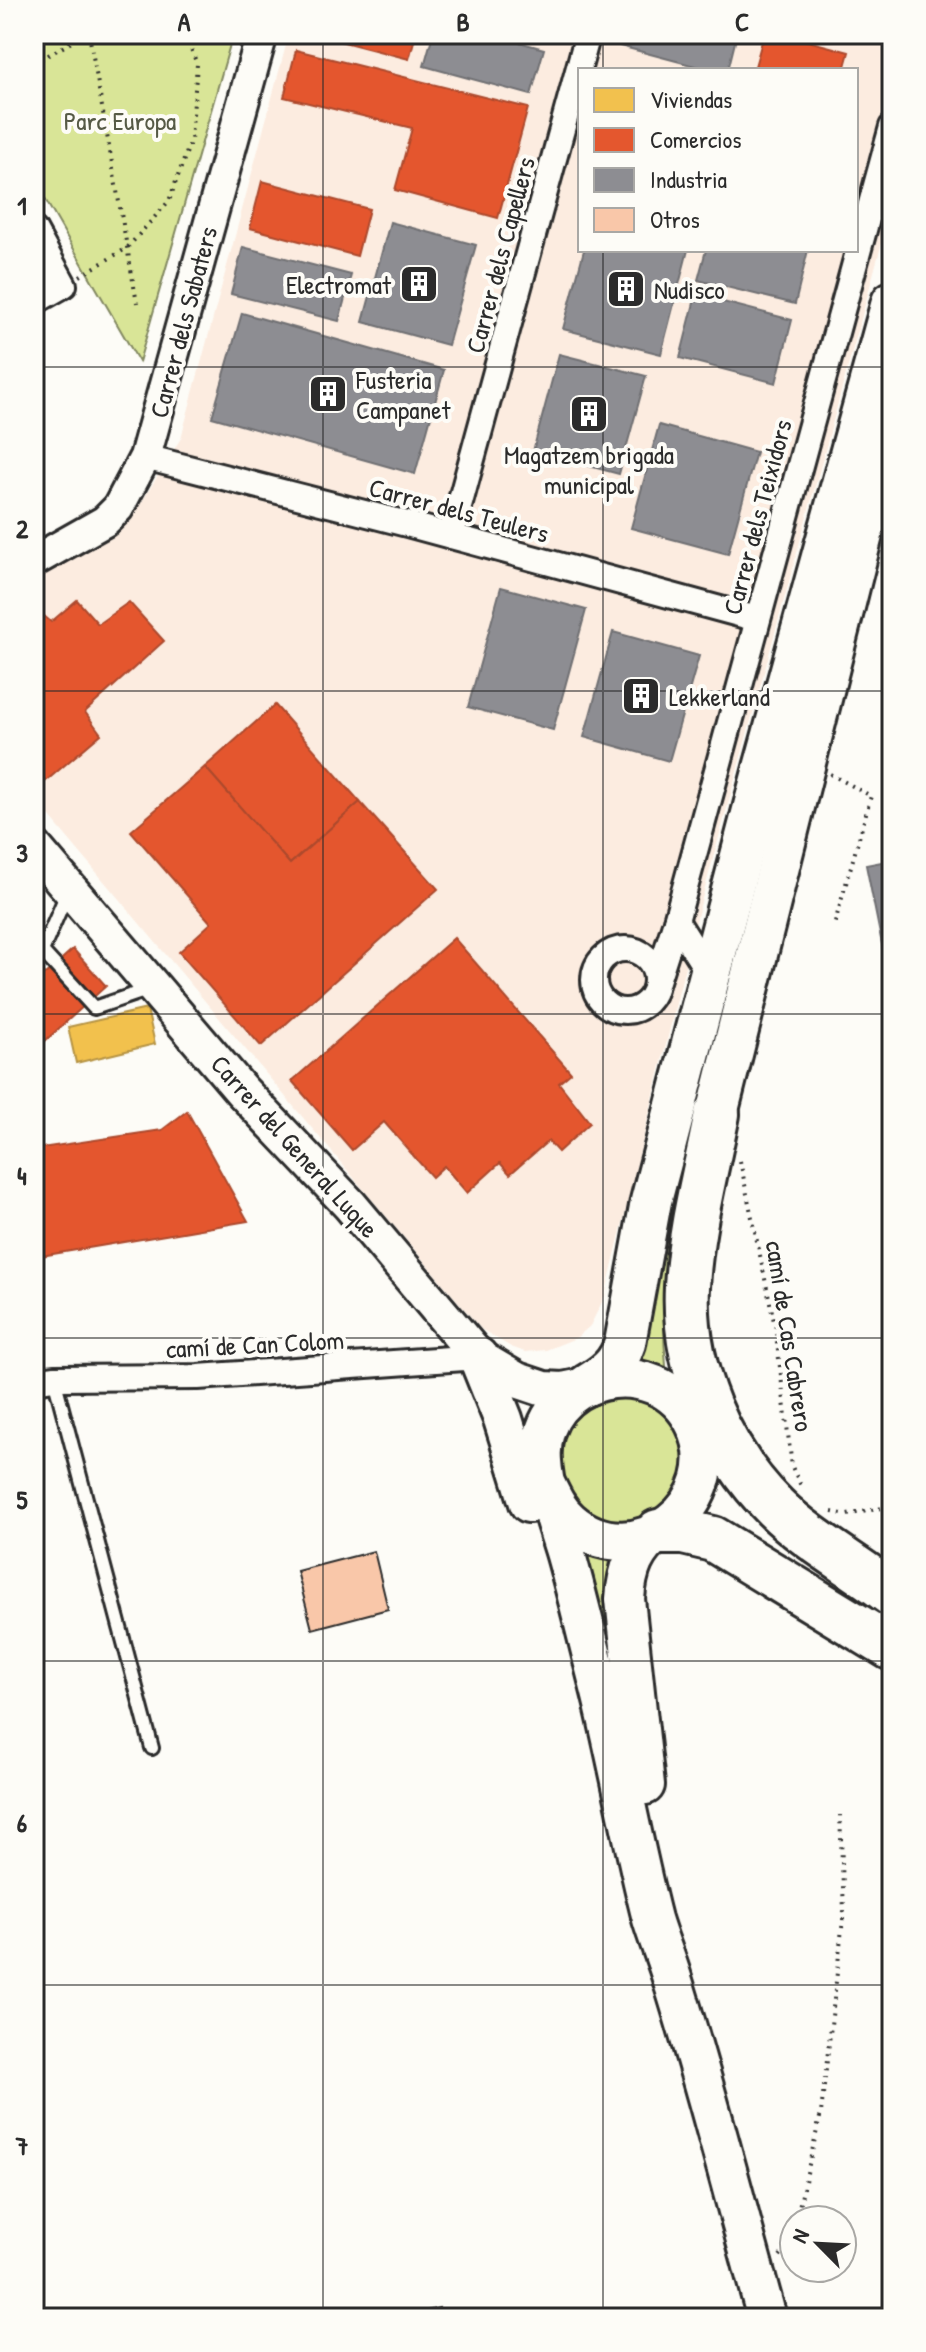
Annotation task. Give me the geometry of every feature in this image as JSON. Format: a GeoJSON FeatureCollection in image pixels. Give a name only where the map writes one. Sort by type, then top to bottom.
{"type":"FeatureCollection","features":[{"type":"Feature","properties":{"kind":"highway"},"geometry":{"type":"LineString","coordinates":[[587,1385],[611,1369],[625,1343],[651,1201],[892,302]]}},
{"type":"Feature","properties":{"kind":"highway"},"geometry":{"type":"LineString","coordinates":[[892,415],[717,1114],[687,1289],[689,1337],[706,1399],[724,1438],[750,1479],[776,1508],[892,1595]]}},
{"type":"Feature","properties":{"kind":"highway"},"geometry":{"type":"LineString","coordinates":[[697,1430],[714,1465],[753,1509],[791,1540],[849,1575],[892,1595]]}},
{"type":"Feature","properties":{"kind":"highway"},"geometry":{"type":"LineString","coordinates":[[658,1532],[683,1532],[713,1539],[892,1648]]}},
{"type":"Feature","properties":{"kind":"main road","name":"Carrer del General Luque"},"geometry":{"type":"LineString","coordinates":[[34,847],[241,1090],[370,1228],[478,1357],[517,1380],[544,1389],[563,1390],[587,1385]]}},
{"type":"Feature","properties":{"kind":"main road"},"geometry":{"type":"LineString","coordinates":[[672,1978],[669,1917],[644,1779],[625,1599],[626,1582],[635,1555],[658,1532],[678,1518],[693,1499],[704,1464],[697,1430],[680,1380],[675,1342],[674,1272],[690,1201],[717,1114]]}},
{"type":"Feature","properties":{"kind":"main road"},"geometry":{"type":"LineString","coordinates":[[478,1357],[517,1412],[544,1481],[603,1699],[653,1919],[767,2318]]}},
{"type":"Feature","properties":{"kind":"main road"},"geometry":{"type":"LineString","coordinates":[[478,1357],[518,1467],[582,1676],[634,1881],[653,1919]]}},
{"type":"Feature","properties":{"kind":"main road"},"geometry":{"type":"LineString","coordinates":[[658,1532],[626,1541],[591,1534],[571,1522],[562,1513],[544,1481],[542,1445],[548,1424],[561,1405],[587,1385],[619,1377],[652,1383],[672,1394],[697,1430]]}},
{"type":"Feature","properties":{"kind":"street","name":"Carrer dels Sabaters"},"geometry":{"type":"LineString","coordinates":[[34,561],[105,521],[118,508],[145,457],[262,34]]}},
{"type":"Feature","properties":{"kind":"street","name":"Carrer dels Capellers"},"geometry":{"type":"LineString","coordinates":[[579,68],[588,34]]}},
{"type":"Feature","properties":{"kind":"street","name":"Carrer dels Capellers"},"geometry":{"type":"LineString","coordinates":[[451,536],[578,71]]}},
{"type":"Feature","properties":{"kind":"street","name":"Carrer dels Teixidors"},"geometry":{"type":"LineString","coordinates":[[858,251],[892,127]]}},
{"type":"Feature","properties":{"kind":"street"},"geometry":{"type":"LineString","coordinates":[[34,230],[64,285],[34,302]]}},
{"type":"Feature","properties":{"kind":"street","name":"Carrer dels Teixidors"},"geometry":{"type":"LineString","coordinates":[[656,984],[676,921],[858,252]]}},
{"type":"Feature","properties":{"kind":"street","name":"Carrer dels Teulers"},"geometry":{"type":"LineString","coordinates":[[145,457],[757,619]]}},
{"type":"Feature","properties":{"kind":"street"},"geometry":{"type":"LineString","coordinates":[[628,949],[638,952],[652,965],[656,984],[648,1002],[629,1011],[609,1006],[596,990],[597,969],[609,954],[628,949],[653,945],[670,931],[676,921],[710,975]]}},
{"type":"Feature","properties":{"kind":"street","name":"camí de Can Colom"},"geometry":{"type":"LineString","coordinates":[[44,1380],[198,1377],[478,1357]]}},
{"type":"Feature","properties":{"kind":"lane"},"geometry":{"type":"LineString","coordinates":[[69,888],[42,951],[94,1008],[154,988]]}},
{"type":"Feature","properties":{"kind":"lane"},"geometry":{"type":"LineString","coordinates":[[44,1380],[152,1748]]}},
{"type":"Feature","properties":{"kind":"path"},"geometry":{"type":"LineString","coordinates":[[34,63],[88,34],[137,303]]}},
{"type":"Feature","properties":{"kind":"path"},"geometry":{"type":"LineString","coordinates":[[64,285],[127,248],[169,201],[191,140],[197,64],[185,34]]}},
{"type":"Feature","properties":{"kind":"path"},"geometry":{"type":"LineString","coordinates":[[804,761],[871,796],[834,926]]}},
{"type":"Feature","properties":{"kind":"path","name":"camí de Cas Cabrero"},"geometry":{"type":"LineString","coordinates":[[738,1157],[775,1326],[792,1467],[802,1488]]}},
{"type":"Feature","properties":{"kind":"path"},"geometry":{"type":"LineString","coordinates":[[824,1508],[847,1515],[892,1506]]}},
{"type":"Feature","properties":{"kind":"path"},"geometry":{"type":"LineString","coordinates":[[800,2204],[821,2113],[844,1911],[840,1815]]}},
{"type":"Feature","properties":{"kind":"shaded area"},"geometry":{"type":"Polygon","coordinates":[[[289,34],[892,34],[892,206],[697,917],[605,1296],[590,1326],[576,1338],[546,1350],[525,1352],[481,1329],[34,798],[34,576],[133,516],[181,438],[289,34]]]}},
{"type":"Feature","properties":{"kind":"green space","name":"Parc Europa"},"geometry":{"type":"Polygon","coordinates":[[[34,34],[233,34],[139,362],[34,180],[34,34]]]}},
{"type":"Feature","properties":{"kind":"green space"},"geometry":{"type":"Polygon","coordinates":[[[881,387],[670,1244],[664,1305],[664,1370],[640,1364],[639,1357],[656,1249],[881,387]]]}},
{"type":"Feature","properties":{"kind":"green space"},"geometry":{"type":"Polygon","coordinates":[[[622,1396],[646,1401],[667,1414],[680,1435],[685,1459],[680,1483],[667,1504],[646,1517],[622,1522],[598,1517],[577,1504],[564,1483],[559,1459],[564,1435],[577,1414],[598,1401],[622,1396]]]}},
{"type":"Feature","properties":{"kind":"green space"},"geometry":{"type":"Polygon","coordinates":[[[577,1546],[610,1557],[606,1597],[615,1673],[577,1546]]]}},
{"type":"Feature","properties":{"kind":"building: Viviendas"},"geometry":{"type":"Polygon","coordinates":[[[147,1009],[155,1044],[76,1063],[68,1027],[147,1009]]]}},
{"type":"Feature","properties":{"kind":"building: Comercios"},"geometry":{"type":"Polygon","coordinates":[[[313,34],[416,34],[409,59],[313,34]]]}},
{"type":"Feature","properties":{"kind":"building: Comercios"},"geometry":{"type":"Polygon","coordinates":[[[764,34],[782,34],[849,52],[845,68],[755,68],[764,34]]]}},
{"type":"Feature","properties":{"kind":"building: Comercios"},"geometry":{"type":"Polygon","coordinates":[[[296,50],[528,108],[498,218],[395,190],[412,128],[284,97],[296,50]]]}},
{"type":"Feature","properties":{"kind":"building: Comercios"},"geometry":{"type":"Polygon","coordinates":[[[262,181],[369,209],[357,256],[250,228],[262,181]]]}},
{"type":"Feature","properties":{"kind":"building: Comercios"},"geometry":{"type":"Polygon","coordinates":[[[77,600],[98,624],[129,602],[164,641],[85,712],[101,734],[46,781],[34,767],[34,623],[43,615],[51,622],[77,600]]]}},
{"type":"Feature","properties":{"kind":"building: Comercios"},"geometry":{"type":"Polygon","coordinates":[[[275,705],[360,802],[290,864],[205,767],[275,705]]]}},
{"type":"Feature","properties":{"kind":"building: Comercios"},"geometry":{"type":"Polygon","coordinates":[[[205,767],[290,864],[360,802],[438,889],[261,1046],[179,952],[211,923],[131,831],[205,767]]]}},
{"type":"Feature","properties":{"kind":"building: Comercios"},"geometry":{"type":"Polygon","coordinates":[[[454,938],[571,1073],[559,1083],[590,1123],[558,1152],[548,1141],[510,1174],[500,1163],[467,1193],[444,1166],[432,1177],[384,1122],[352,1150],[292,1081],[454,938]]]}},
{"type":"Feature","properties":{"kind":"building: Comercios"},"geometry":{"type":"Polygon","coordinates":[[[73,949],[106,986],[45,1041],[34,1028],[34,984],[73,949]]]}},
{"type":"Feature","properties":{"kind":"building: Comercios"},"geometry":{"type":"Polygon","coordinates":[[[187,1111],[248,1221],[35,1257],[34,1149],[162,1130],[187,1111]]]}},
{"type":"Feature","properties":{"kind":"building: Industria"},"geometry":{"type":"Polygon","coordinates":[[[433,34],[490,34],[544,49],[531,95],[424,66],[433,34]]]}},
{"type":"Feature","properties":{"kind":"building: Industria"},"geometry":{"type":"Polygon","coordinates":[[[623,34],[737,34],[728,68],[702,68],[620,46],[623,34]]]}},
{"type":"Feature","properties":{"kind":"building: Industria","name":"Electromat"},"geometry":{"type":"Polygon","coordinates":[[[390,222],[476,245],[448,345],[363,322],[390,222]]]}},
{"type":"Feature","properties":{"kind":"building: Industria"},"geometry":{"type":"Polygon","coordinates":[[[243,247],[351,275],[339,321],[231,294],[243,247]]]}},
{"type":"Feature","properties":{"kind":"building: Industria","name":"Nudisco"},"geometry":{"type":"Polygon","coordinates":[[[583,252],[687,252],[661,354],[563,329],[583,252]]]}},
{"type":"Feature","properties":{"kind":"building: Industria"},"geometry":{"type":"Polygon","coordinates":[[[705,252],[808,252],[795,304],[698,280],[705,252]]]}},
{"type":"Feature","properties":{"kind":"building: Industria"},"geometry":{"type":"Polygon","coordinates":[[[696,295],[792,320],[776,383],[680,358],[696,295]]]}},
{"type":"Feature","properties":{"kind":"building: Industria","name":"Fusteria Campanet"},"geometry":{"type":"Polygon","coordinates":[[[242,313],[444,370],[415,474],[212,417],[242,313]]]}},
{"type":"Feature","properties":{"kind":"building: Industria","name":"Magatzem brigada municipal"},"geometry":{"type":"Polygon","coordinates":[[[559,354],[646,376],[619,474],[533,451],[559,354]]]}},
{"type":"Feature","properties":{"kind":"building: Industria"},"geometry":{"type":"Polygon","coordinates":[[[659,425],[756,452],[728,554],[631,528],[659,425]]]}},
{"type":"Feature","properties":{"kind":"building: Industria"},"geometry":{"type":"Polygon","coordinates":[[[501,587],[586,610],[553,730],[468,707],[501,587]]]}},
{"type":"Feature","properties":{"kind":"building: Industria","name":"Lekkerland"},"geometry":{"type":"Polygon","coordinates":[[[613,632],[699,656],[669,761],[584,737],[613,632]]]}},
{"type":"Feature","properties":{"kind":"building: Industria"},"geometry":{"type":"Polygon","coordinates":[[[892,860],[892,968],[887,969],[866,865],[892,860]]]}},
{"type":"Feature","properties":{"kind":"building: Otros"},"geometry":{"type":"Polygon","coordinates":[[[374,1551],[388,1609],[312,1629],[297,1571],[374,1551]]]}},
{"type":"Feature","properties":{"kind":"building: Otros"},"geometry":{"type":"Polygon","coordinates":[[[439,2308],[441,2318],[397,2318],[427,2311],[439,2308]]]}},
{"type":"Feature","properties":{"kind":"place","name":"Electromat"},"geometry":{"type":"Point","coordinates":[419,284]}},
{"type":"Feature","properties":{"kind":"place","name":"Nudisco"},"geometry":{"type":"Point","coordinates":[626,289]}},
{"type":"Feature","properties":{"kind":"place","name":"Fusteria Campanet"},"geometry":{"type":"Point","coordinates":[328,394]}},
{"type":"Feature","properties":{"kind":"place","name":"Magatzem brigada municipal"},"geometry":{"type":"Point","coordinates":[589,414]}},
{"type":"Feature","properties":{"kind":"place","name":"Lekkerland"},"geometry":{"type":"Point","coordinates":[641,696]}}]}
